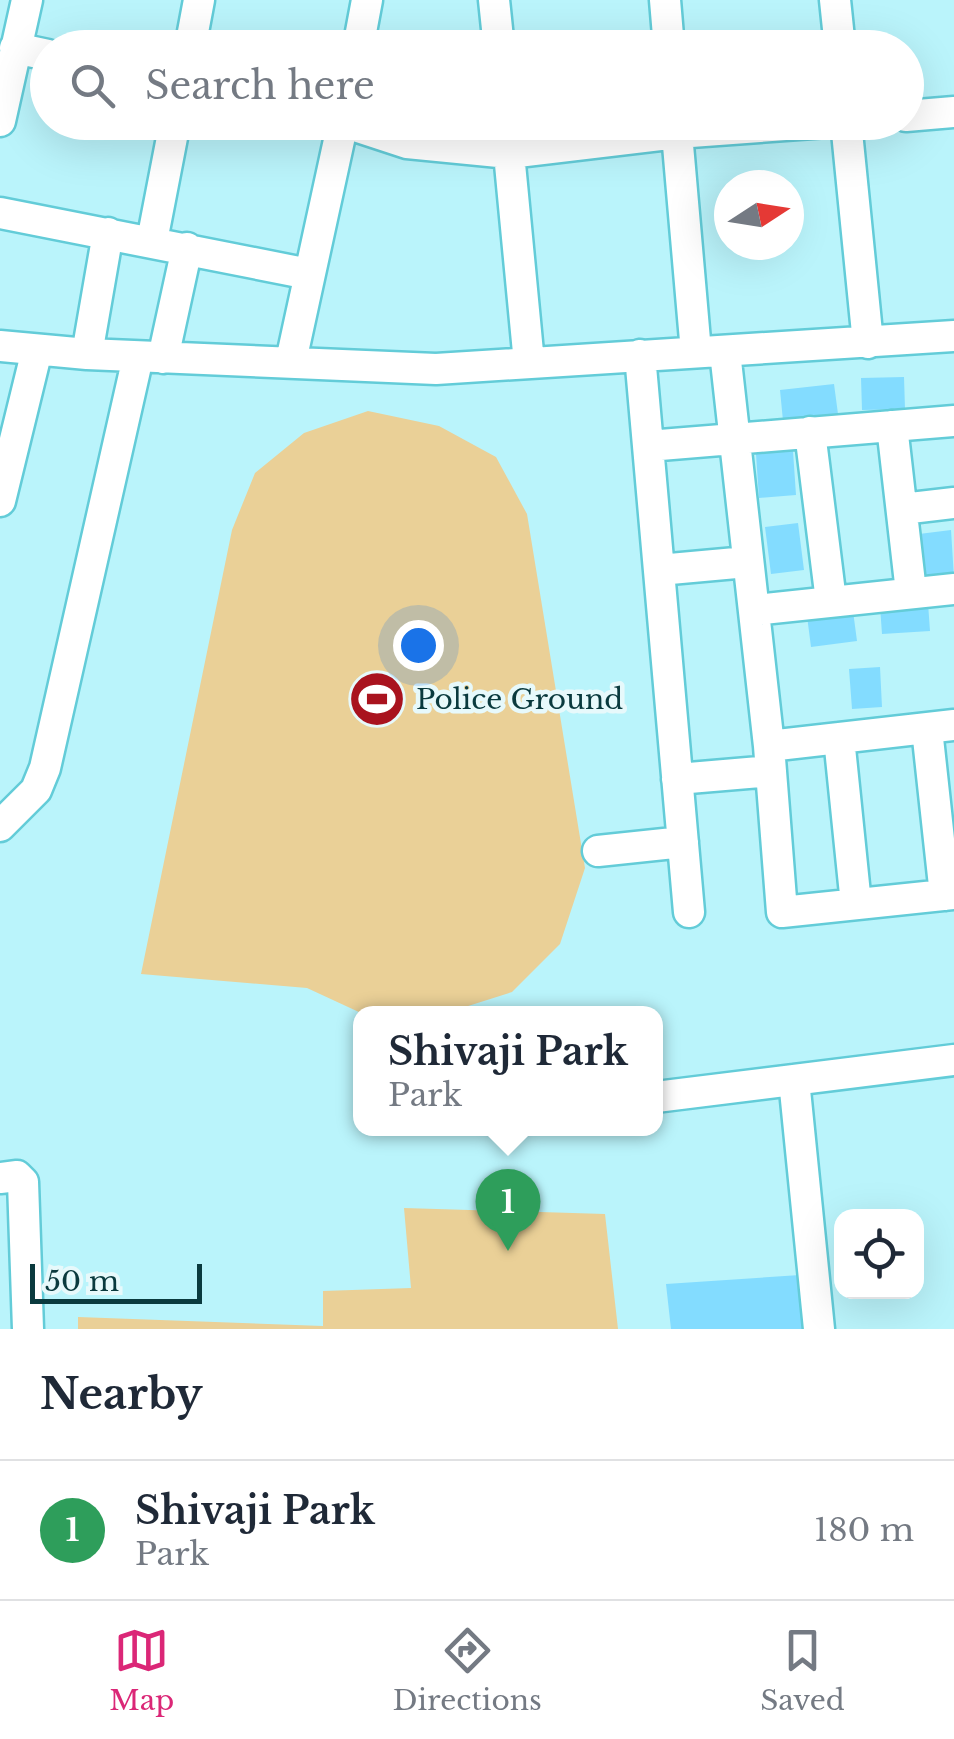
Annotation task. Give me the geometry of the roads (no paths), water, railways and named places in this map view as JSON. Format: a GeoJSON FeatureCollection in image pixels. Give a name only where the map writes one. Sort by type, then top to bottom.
{"type":"FeatureCollection","features":[{"type":"Feature","properties":{"kind":"street"},"geometry":{"type":"LineString","coordinates":[[0,121],[27,0]]}},
{"type":"Feature","properties":{"kind":"street"},"geometry":{"type":"LineString","coordinates":[[193,30],[199,0]]}},
{"type":"Feature","properties":{"kind":"street"},"geometry":{"type":"LineString","coordinates":[[361,30],[367,0]]}},
{"type":"Feature","properties":{"kind":"street"},"geometry":{"type":"LineString","coordinates":[[494,0],[496,30]]}},
{"type":"Feature","properties":{"kind":"street"},"geometry":{"type":"LineString","coordinates":[[665,0],[668,30]]}},
{"type":"Feature","properties":{"kind":"street"},"geometry":{"type":"LineString","coordinates":[[836,0],[838,30]]}},
{"type":"Feature","properties":{"kind":"street"},"geometry":{"type":"LineString","coordinates":[[14,48],[30,51]]}},
{"type":"Feature","properties":{"kind":"street"},"geometry":{"type":"LineString","coordinates":[[924,114],[954,112]]}},
{"type":"Feature","properties":{"kind":"street"},"geometry":{"type":"LineString","coordinates":[[152,241],[172,140]]}},
{"type":"Feature","properties":{"kind":"street"},"geometry":{"type":"LineString","coordinates":[[292,361],[339,140]]}},
{"type":"Feature","properties":{"kind":"street"},"geometry":{"type":"LineString","coordinates":[[395,140],[407,144],[474,140]]}},
{"type":"Feature","properties":{"kind":"street"},"geometry":{"type":"LineString","coordinates":[[508,140],[529,363]]}},
{"type":"Feature","properties":{"kind":"street"},"geometry":{"type":"LineString","coordinates":[[677,779],[770,759],[839,738],[940,727],[950,894],[782,912],[770,759],[755,610],[734,438],[710,352],[678,140]]}},
{"type":"Feature","properties":{"kind":"street"},"geometry":{"type":"LineString","coordinates":[[848,140],[868,343]]}},
{"type":"Feature","properties":{"kind":"street"},"geometry":{"type":"LineString","coordinates":[[0,212],[309,274]]}},
{"type":"Feature","properties":{"kind":"street"},"geometry":{"type":"LineString","coordinates":[[87,354],[108,233]]}},
{"type":"Feature","properties":{"kind":"street"},"geometry":{"type":"LineString","coordinates":[[0,826],[36,790],[45,768],[151,357],[187,248]]}},
{"type":"Feature","properties":{"kind":"street"},"geometry":{"type":"LineString","coordinates":[[0,346],[87,354],[436,369],[954,336]]}},
{"type":"Feature","properties":{"kind":"street"},"geometry":{"type":"LineString","coordinates":[[0,501],[37,350]]}},
{"type":"Feature","properties":{"kind":"street"},"geometry":{"type":"LineString","coordinates":[[640,356],[689,912]]}},
{"type":"Feature","properties":{"kind":"street"},"geometry":{"type":"LineString","coordinates":[[648,446],[954,422]]}},
{"type":"Feature","properties":{"kind":"street"},"geometry":{"type":"LineString","coordinates":[[892,426],[912,592]]}},
{"type":"Feature","properties":{"kind":"street"},"geometry":{"type":"LineString","coordinates":[[810,432],[831,601]]}},
{"type":"Feature","properties":{"kind":"street"},"geometry":{"type":"LineString","coordinates":[[902,509],[954,503]]}},
{"type":"Feature","properties":{"kind":"street"},"geometry":{"type":"LineString","coordinates":[[659,570],[747,562]]}},
{"type":"Feature","properties":{"kind":"street"},"geometry":{"type":"LineString","coordinates":[[755,610],[954,589]]}},
{"type":"Feature","properties":{"kind":"street"},"geometry":{"type":"LineString","coordinates":[[839,738],[856,904]]}},
{"type":"Feature","properties":{"kind":"street"},"geometry":{"type":"LineString","coordinates":[[598,851],[683,842]]}},
{"type":"Feature","properties":{"kind":"street"},"geometry":{"type":"LineString","coordinates":[[663,1096],[954,1060]]}},
{"type":"Feature","properties":{"kind":"street"},"geometry":{"type":"LineString","coordinates":[[794,1080],[820,1329]]}},
{"type":"Feature","properties":{"kind":"street"},"geometry":{"type":"LineString","coordinates":[[0,1178],[18,1176],[22,1182],[28,1329]]}},
{"type":"Feature","properties":{"kind":"place","name":"Police Ground"},"geometry":{"type":"Point","coordinates":[377,699]}},
{"type":"Feature","properties":{"kind":"place","name":"Shivaji Park"},"geometry":{"type":"Point","coordinates":[508,1251]}}]}
